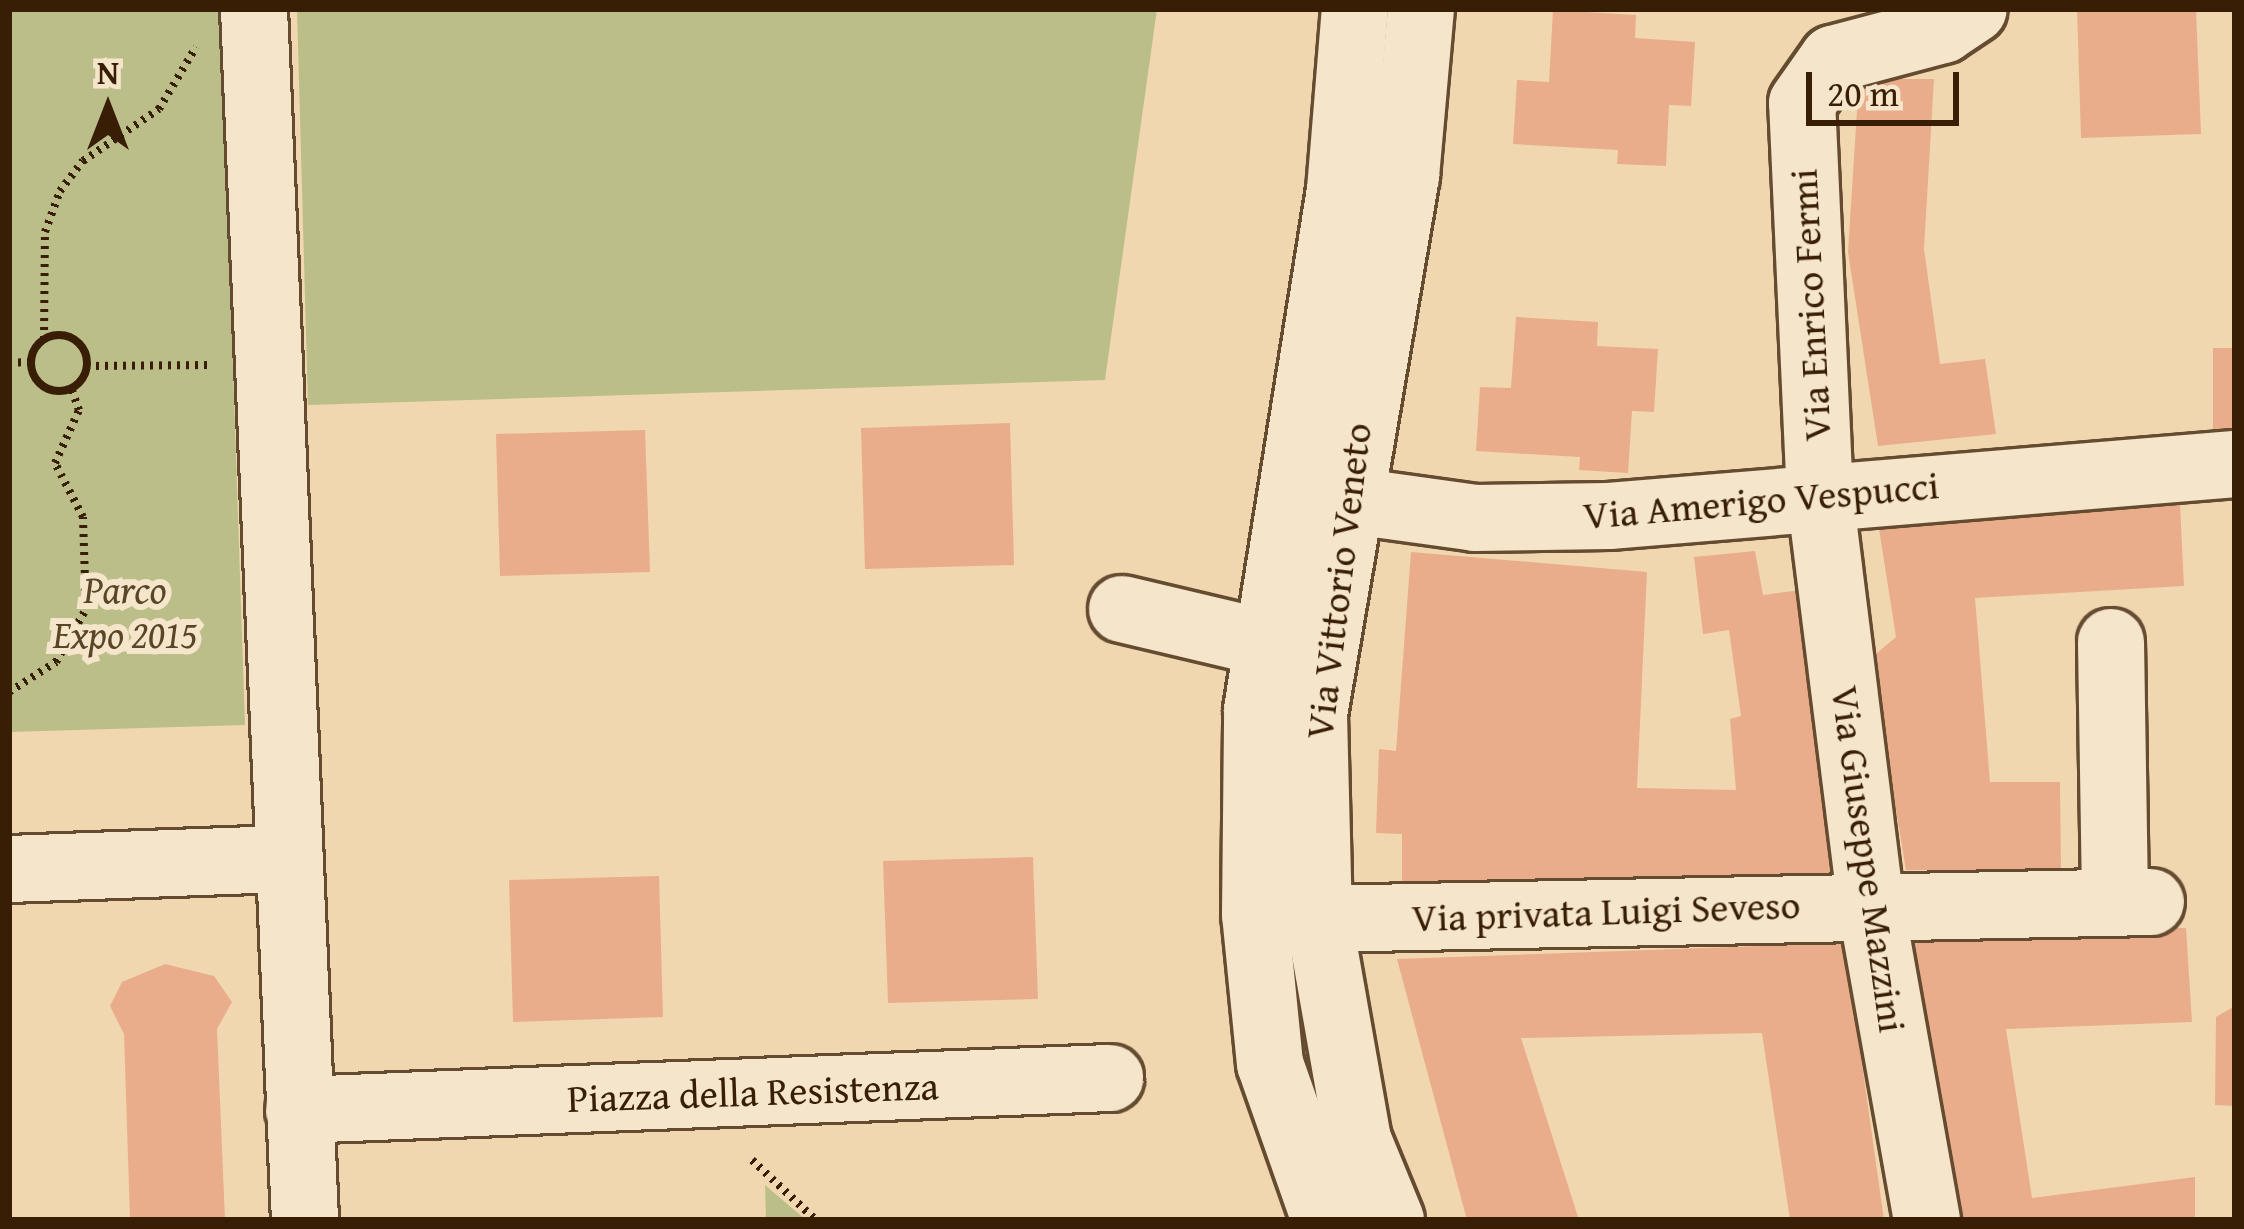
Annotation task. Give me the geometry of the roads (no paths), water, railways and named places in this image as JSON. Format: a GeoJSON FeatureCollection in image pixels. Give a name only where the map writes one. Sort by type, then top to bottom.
{"type":"FeatureCollection","features":[{"type":"Feature","properties":{"kind":"street","name":"Via Vittorio Veneto"},"geometry":{"type":"LineString","coordinates":[[1355,9],[1315,496],[1319,919],[1358,1139],[1391,1220]]}},
{"type":"Feature","properties":{"kind":"street","name":"Via Vittorio Veneto"},"geometry":{"type":"LineString","coordinates":[[1325,1220],[1270,1064],[1255,915],[1266,643],[1315,496],[1406,176],[1421,9]]}},
{"type":"Feature","properties":{"kind":"street","name":"Via Enrico Fermi"},"geometry":{"type":"LineString","coordinates":[[1820,497],[1802,103],[1833,59],[1942,30],[1974,9]]}},
{"type":"Feature","properties":{"kind":"street"},"geometry":{"type":"LineString","coordinates":[[232,17],[266,364],[305,1220]]}},
{"type":"Feature","properties":{"kind":"street","name":"Via Amerigo Vespucci"},"geometry":{"type":"LineString","coordinates":[[1315,496],[1475,518],[2235,464]]}},
{"type":"Feature","properties":{"kind":"street","name":"Via Giuseppe Mazzini"},"geometry":{"type":"LineString","coordinates":[[1820,497],[1871,905],[1927,1220]]}},
{"type":"Feature","properties":{"kind":"street"},"geometry":{"type":"LineString","coordinates":[[1122,609],[1266,643]]}},
{"type":"Feature","properties":{"kind":"street","name":"Via privata Luigi Seveso"},"geometry":{"type":"LineString","coordinates":[[1319,919],[2133,902],[2110,642]]}},
{"type":"Feature","properties":{"kind":"street"},"geometry":{"type":"LineString","coordinates":[[9,869],[287,859]]}},
{"type":"Feature","properties":{"kind":"street","name":"Piazza della Resistenza"},"geometry":{"type":"LineString","coordinates":[[299,1111],[1110,1078]]}},
{"type":"Feature","properties":{"kind":"park label","name":"Parco Expo 2015"},"geometry":{"type":"Point","coordinates":[125,612]}}]}
